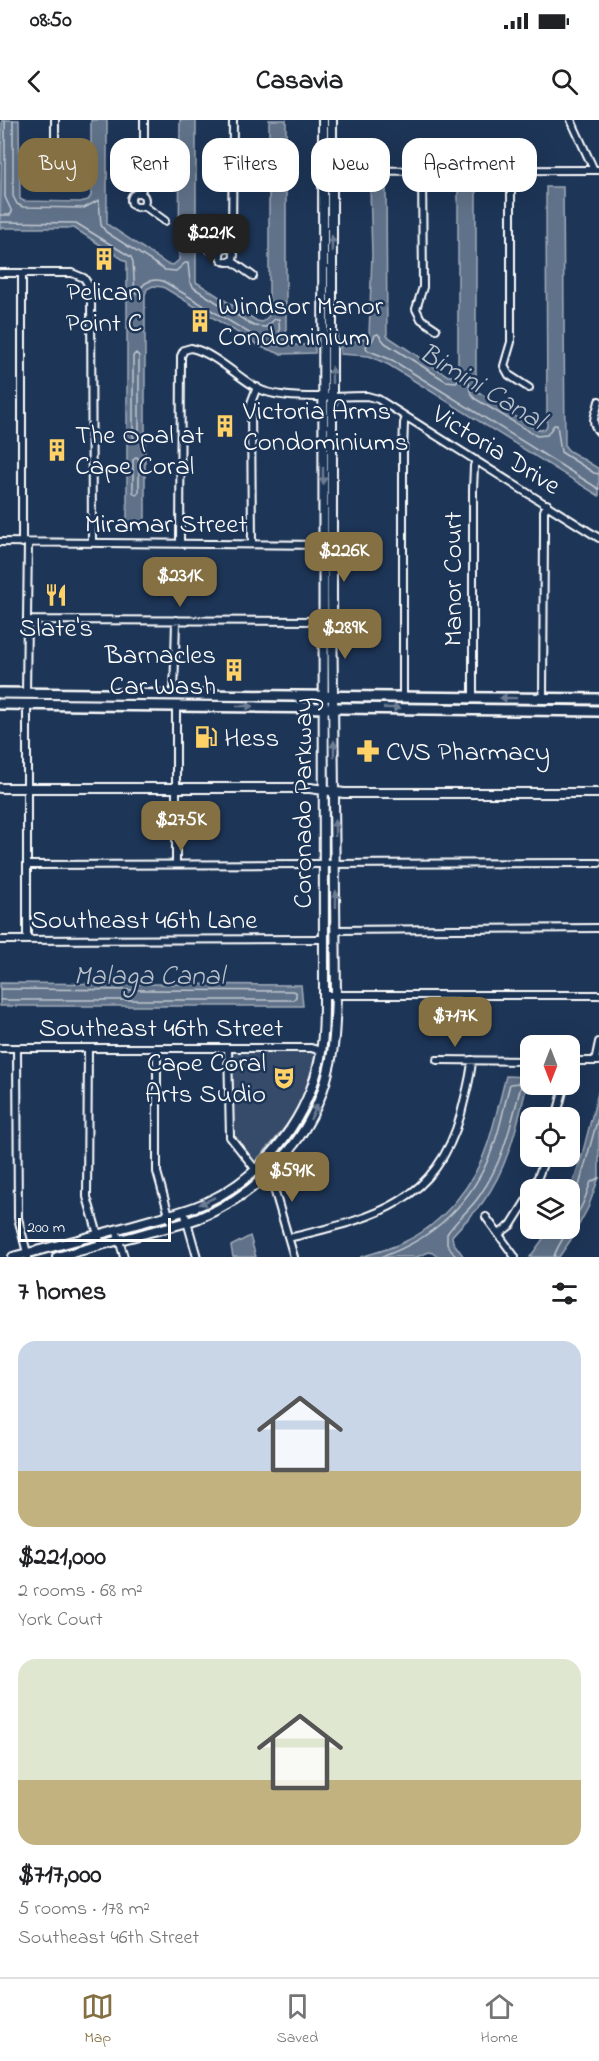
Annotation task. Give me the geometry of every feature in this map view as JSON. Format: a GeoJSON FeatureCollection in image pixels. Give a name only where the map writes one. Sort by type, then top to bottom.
{"type":"FeatureCollection","features":[{"type":"Feature","properties":{"kind":"main road"},"geometry":{"type":"LineString","coordinates":[[0,693],[599,699]]}},
{"type":"Feature","properties":{"kind":"main road"},"geometry":{"type":"LineString","coordinates":[[0,699],[20,698],[26,693]]}},
{"type":"Feature","properties":{"kind":"main road"},"geometry":{"type":"LineString","coordinates":[[27,704],[33,699],[74,698],[82,694]]}},
{"type":"Feature","properties":{"kind":"main road"},"geometry":{"type":"LineString","coordinates":[[119,705],[131,701],[164,701],[171,699],[174,694]]}},
{"type":"Feature","properties":{"kind":"main road"},"geometry":{"type":"LineString","coordinates":[[176,705],[182,701],[223,700],[233,695]]}},
{"type":"Feature","properties":{"kind":"main road"},"geometry":{"type":"LineString","coordinates":[[0,704],[599,711]]}},
{"type":"Feature","properties":{"kind":"street"},"geometry":{"type":"LineString","coordinates":[[55,120],[55,138]]}},
{"type":"Feature","properties":{"kind":"street"},"geometry":{"type":"LineString","coordinates":[[143,205],[145,200],[141,194],[144,180],[144,120]]}},
{"type":"Feature","properties":{"kind":"street"},"geometry":{"type":"LineString","coordinates":[[230,249],[232,237],[232,120]]}},
{"type":"Feature","properties":{"kind":"street","name":"Coronado Parkway"},"geometry":{"type":"LineString","coordinates":[[323,120],[323,138]]}},
{"type":"Feature","properties":{"kind":"street","name":"Coronado Parkway"},"geometry":{"type":"LineString","coordinates":[[332,120],[332,138]]}},
{"type":"Feature","properties":{"kind":"street"},"geometry":{"type":"LineString","coordinates":[[537,170],[596,170],[571,120]]}},
{"type":"Feature","properties":{"kind":"street","name":"Coronado Parkway"},"geometry":{"type":"LineString","coordinates":[[57,1257],[187,1222],[226,1205],[267,1176],[295,1144],[322,1094],[329,1069],[334,1043],[336,930],[332,621],[327,545],[327,278],[324,192]]}},
{"type":"Feature","properties":{"kind":"street","name":"Coronado Parkway"},"geometry":{"type":"LineString","coordinates":[[327,278],[331,192]]}},
{"type":"Feature","properties":{"kind":"street"},"geometry":{"type":"LineString","coordinates":[[422,192],[423,287],[416,309],[421,319],[436,329]]}},
{"type":"Feature","properties":{"kind":"street"},"geometry":{"type":"LineString","coordinates":[[511,192],[511,342],[504,366],[509,375],[529,388]]}},
{"type":"Feature","properties":{"kind":"street"},"geometry":{"type":"LineString","coordinates":[[124,193],[133,196],[141,194]]}},
{"type":"Feature","properties":{"kind":"street"},"geometry":{"type":"LineString","coordinates":[[133,196],[133,204],[143,205],[165,221]]}},
{"type":"Feature","properties":{"kind":"street"},"geometry":{"type":"LineString","coordinates":[[220,253],[225,248],[230,249],[234,254],[231,261]]}},
{"type":"Feature","properties":{"kind":"street"},"geometry":{"type":"LineString","coordinates":[[210,250],[220,253]]}},
{"type":"Feature","properties":{"kind":"street"},"geometry":{"type":"LineString","coordinates":[[220,253],[222,261],[231,261],[253,276]]}},
{"type":"Feature","properties":{"kind":"street"},"geometry":{"type":"LineString","coordinates":[[0,273],[75,274],[87,281],[92,293],[92,543]]}},
{"type":"Feature","properties":{"kind":"street"},"geometry":{"type":"LineString","coordinates":[[22,273],[28,620],[26,693]]}},
{"type":"Feature","properties":{"kind":"street","name":"Victoria Drive"},"geometry":{"type":"LineString","coordinates":[[180,544],[182,353],[189,348],[197,349],[256,387],[271,393],[372,397],[599,538]]}},
{"type":"Feature","properties":{"kind":"street"},"geometry":{"type":"LineString","coordinates":[[252,544],[251,403],[256,387]]}},
{"type":"Feature","properties":{"kind":"street"},"geometry":{"type":"LineString","coordinates":[[599,401],[593,422],[599,432]]}},
{"type":"Feature","properties":{"kind":"street"},"geometry":{"type":"LineString","coordinates":[[403,697],[404,423],[406,417]]}},
{"type":"Feature","properties":{"kind":"street","name":"Manor Court"},"geometry":{"type":"LineString","coordinates":[[473,697],[474,466],[476,460]]}},
{"type":"Feature","properties":{"kind":"street"},"geometry":{"type":"LineString","coordinates":[[543,698],[544,511],[547,504]]}},
{"type":"Feature","properties":{"kind":"street","name":"Miramar Street"},"geometry":{"type":"LineString","coordinates":[[0,543],[327,545]]}},
{"type":"Feature","properties":{"kind":"street","name":"Coronado Parkway"},"geometry":{"type":"LineString","coordinates":[[13,1257],[28,1255],[206,1203],[256,1170],[282,1141],[301,1111],[313,1083],[321,1051],[324,995],[322,621],[327,545]]}},
{"type":"Feature","properties":{"kind":"street"},"geometry":{"type":"LineString","coordinates":[[28,620],[332,621]]}},
{"type":"Feature","properties":{"kind":"street"},"geometry":{"type":"LineString","coordinates":[[174,694],[176,620]]}},
{"type":"Feature","properties":{"kind":"street"},"geometry":{"type":"LineString","coordinates":[[27,704],[27,940]]}},
{"type":"Feature","properties":{"kind":"street"},"geometry":{"type":"LineString","coordinates":[[176,705],[176,863]]}},
{"type":"Feature","properties":{"kind":"street"},"geometry":{"type":"LineString","coordinates":[[0,788],[310,788],[334,792],[599,793]]}},
{"type":"Feature","properties":{"kind":"street"},"geometry":{"type":"LineString","coordinates":[[28,865],[599,863]]}},
{"type":"Feature","properties":{"kind":"street"},"geometry":{"type":"LineString","coordinates":[[324,903],[327,908],[328,924],[336,930],[599,928]]}},
{"type":"Feature","properties":{"kind":"street","name":"Southeast 46th Lane"},"geometry":{"type":"LineString","coordinates":[[0,940],[324,939]]}},
{"type":"Feature","properties":{"kind":"street"},"geometry":{"type":"LineString","coordinates":[[324,995],[599,995]]}},
{"type":"Feature","properties":{"kind":"street"},"geometry":{"type":"LineString","coordinates":[[580,1061],[597,1061],[599,1042]]}},
{"type":"Feature","properties":{"kind":"street","name":"Southeast 46th Street"},"geometry":{"type":"LineString","coordinates":[[0,1048],[311,1048],[321,1051]]}},
{"type":"Feature","properties":{"kind":"street"},"geometry":{"type":"LineString","coordinates":[[17,1048],[18,1218],[28,1255]]}},
{"type":"Feature","properties":{"kind":"street"},"geometry":{"type":"LineString","coordinates":[[88,1048],[87,1197],[101,1245]]}},
{"type":"Feature","properties":{"kind":"street"},"geometry":{"type":"LineString","coordinates":[[158,1048],[157,1172],[172,1226]]}},
{"type":"Feature","properties":{"kind":"street"},"geometry":{"type":"LineString","coordinates":[[228,1048],[228,1131],[233,1143],[256,1170],[267,1176],[274,1185],[294,1257]]}},
{"type":"Feature","properties":{"kind":"street"},"geometry":{"type":"LineString","coordinates":[[437,1060],[520,1060]]}},
{"type":"Feature","properties":{"kind":"street"},"geometry":{"type":"LineString","coordinates":[[289,1238],[350,1222],[384,1210],[407,1196],[425,1181],[440,1162],[454,1137],[472,1060]]}},
{"type":"Feature","properties":{"kind":"street"},"geometry":{"type":"LineString","coordinates":[[499,1234],[511,1225],[520,1210]]}},
{"type":"Feature","properties":{"kind":"street"},"geometry":{"type":"LineString","coordinates":[[184,1211],[197,1257]]}},
{"type":"Feature","properties":{"kind":"street"},"geometry":{"type":"LineString","coordinates":[[486,1217],[514,1257]]}},
{"type":"Feature","properties":{"kind":"street"},"geometry":{"type":"LineString","coordinates":[[116,1229],[124,1257]]}},
{"type":"Feature","properties":{"kind":"street"},"geometry":{"type":"LineString","coordinates":[[49,1247],[52,1257]]}},
{"type":"Feature","properties":{"kind":"shaded area"},"geometry":{"type":"Polygon","coordinates":[[[228,1051],[316,1052],[304,1095],[292,1117],[269,1147],[252,1164],[233,1143],[228,1051]]]}},
{"type":"Feature","properties":{"kind":"water"},"geometry":{"type":"Polygon","coordinates":[[[2,120],[19,120],[18,192],[20,192],[20,199],[80,202],[88,200],[91,192],[98,192],[98,138],[91,138],[91,120],[107,120],[107,224],[167,264],[173,265],[179,260],[179,192],[190,192],[190,138],[180,138],[180,120],[196,120],[196,282],[257,321],[262,322],[269,316],[269,192],[286,192],[286,340],[290,345],[315,345],[315,353],[281,354],[261,347],[163,287],[153,286],[147,289],[145,295],[145,524],[127,524],[127,262],[74,228],[0,228],[2,120]]]}},
{"type":"Feature","properties":{"kind":"water"},"geometry":{"type":"Polygon","coordinates":[[[269,120],[286,120],[286,138],[269,138],[269,120]]]}},
{"type":"Feature","properties":{"kind":"water"},"geometry":{"type":"Polygon","coordinates":[[[546,187],[563,187],[565,446],[599,469],[599,496],[389,365],[369,356],[340,354],[340,345],[364,339],[369,335],[372,254],[370,192],[386,192],[387,336],[448,376],[453,376],[458,372],[458,192],[476,192],[476,390],[525,423],[540,430],[545,429],[547,425],[546,187]]]}},
{"type":"Feature","properties":{"kind":"water"},"geometry":{"type":"Polygon","coordinates":[[[0,983],[301,985],[303,1006],[0,1006],[0,983]]]}},
{"type":"Feature","properties":{"kind":"water"},"geometry":{"type":"Polygon","coordinates":[[[506,1076],[520,1077],[520,1095],[525,1095],[507,1158],[483,1202],[452,1236],[453,1242],[464,1257],[437,1257],[434,1253],[429,1252],[417,1257],[360,1257],[404,1242],[432,1225],[444,1214],[466,1188],[475,1173],[493,1126],[506,1076]]]}},
{"type":"Feature","properties":{"kind":"water"},"geometry":{"type":"Polygon","coordinates":[[[599,1089],[599,1177],[580,1223],[580,1179],[574,1179],[580,1167],[599,1089]]]}},
{"type":"Feature","properties":{"kind":"water"},"geometry":{"type":"Polygon","coordinates":[[[250,1236],[256,1257],[233,1257],[231,1246],[250,1236]]]}},
{"type":"Feature","properties":{"kind":"water"},"geometry":{"type":"Polygon","coordinates":[[[543,1239],[571,1239],[559,1257],[530,1257],[543,1239]]]}},
{"type":"Feature","properties":{"kind":"place","name":"Pelican Point C"},"geometry":{"type":"Point","coordinates":[104,259]}},
{"type":"Feature","properties":{"kind":"place","name":"Windsor Manor Condominium"},"geometry":{"type":"Point","coordinates":[200,321]}},
{"type":"Feature","properties":{"kind":"place","name":"Victoria Arms Condominiums"},"geometry":{"type":"Point","coordinates":[225,426]}},
{"type":"Feature","properties":{"kind":"place","name":"The Opal at Cape Coral"},"geometry":{"type":"Point","coordinates":[57,450]}},
{"type":"Feature","properties":{"kind":"place","name":"Slate's"},"geometry":{"type":"Point","coordinates":[56,595]}},
{"type":"Feature","properties":{"kind":"place","name":"Barnacles Car Wash"},"geometry":{"type":"Point","coordinates":[234,670]}},
{"type":"Feature","properties":{"kind":"place","name":"Hess"},"geometry":{"type":"Point","coordinates":[206,737]}},
{"type":"Feature","properties":{"kind":"place","name":"CVS Pharmacy"},"geometry":{"type":"Point","coordinates":[368,751]}},
{"type":"Feature","properties":{"kind":"place","name":"Cape Coral Arts Sudio"},"geometry":{"type":"Point","coordinates":[284,1078]}},
{"type":"Feature","properties":{"kind":"water label","name":"Bimini Canal"},"geometry":{"type":"Point","coordinates":[483,385]}},
{"type":"Feature","properties":{"kind":"water label","name":"Malaga Canal"},"geometry":{"type":"Point","coordinates":[149,974]}}]}
